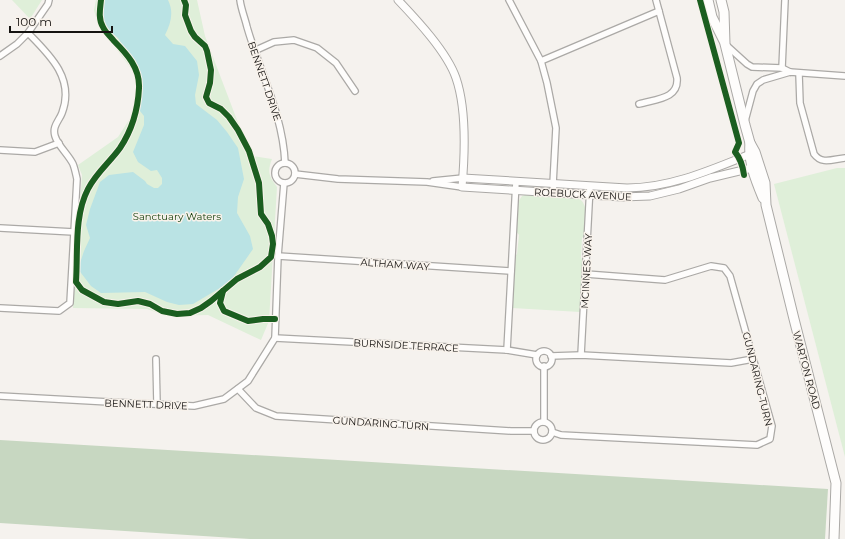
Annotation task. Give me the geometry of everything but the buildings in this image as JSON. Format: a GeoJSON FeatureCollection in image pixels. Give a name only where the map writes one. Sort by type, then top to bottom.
{"type":"FeatureCollection","features":[{"type":"Feature","properties":{"kind":"main road","name":"WARTON ROAD"},"geometry":{"type":"LineString","coordinates":[[708,0],[712,17],[725,44],[756,167],[765,183],[766,203],[794,320],[836,483],[834,539]]}},
{"type":"Feature","properties":{"kind":"main road","name":"WARTON ROAD"},"geometry":{"type":"LineString","coordinates":[[721,0],[724,12],[725,44]]}},
{"type":"Feature","properties":{"kind":"street"},"geometry":{"type":"LineString","coordinates":[[0,56],[17,44],[28,33],[48,4],[49,0]]}},
{"type":"Feature","properties":{"kind":"street","name":"BENNETT DRIVE"},"geometry":{"type":"LineString","coordinates":[[240,0],[254,51],[277,113],[284,147],[285,163]]}},
{"type":"Feature","properties":{"kind":"street"},"geometry":{"type":"LineString","coordinates":[[399,0],[425,30],[442,53],[456,76],[462,98],[464,138],[462,187]]}},
{"type":"Feature","properties":{"kind":"street"},"geometry":{"type":"LineString","coordinates":[[509,0],[541,61],[547,83],[556,128],[553,184],[554,192]]}},
{"type":"Feature","properties":{"kind":"street"},"geometry":{"type":"LineString","coordinates":[[639,104],[670,95],[678,85],[656,0]]}},
{"type":"Feature","properties":{"kind":"street"},"geometry":{"type":"LineString","coordinates":[[782,68],[785,0]]}},
{"type":"Feature","properties":{"kind":"street"},"geometry":{"type":"LineString","coordinates":[[541,61],[659,11]]}},
{"type":"Feature","properties":{"kind":"street"},"geometry":{"type":"LineString","coordinates":[[0,308],[59,312],[70,303],[77,179],[73,165],[55,135],[54,126],[65,103],[64,82],[57,65],[47,52],[28,33]]}},
{"type":"Feature","properties":{"kind":"street"},"geometry":{"type":"LineString","coordinates":[[254,51],[274,42],[294,40],[317,48],[336,63],[355,91]]}},
{"type":"Feature","properties":{"kind":"street"},"geometry":{"type":"LineString","coordinates":[[725,44],[747,64],[752,66],[782,68],[799,74],[845,76]]}},
{"type":"Feature","properties":{"kind":"street"},"geometry":{"type":"LineString","coordinates":[[745,125],[753,91],[757,84],[764,80],[790,72]]}},
{"type":"Feature","properties":{"kind":"street"},"geometry":{"type":"LineString","coordinates":[[799,74],[800,103],[814,154],[818,159],[825,161],[845,158]]}},
{"type":"Feature","properties":{"kind":"street"},"geometry":{"type":"LineString","coordinates":[[0,150],[35,152],[59,143]]}},
{"type":"Feature","properties":{"kind":"street","name":"ROEBUCK AVENUE"},"geometry":{"type":"LineString","coordinates":[[427,182],[450,178],[463,178],[644,188],[669,183],[709,170],[752,153]]}},
{"type":"Feature","properties":{"kind":"street"},"geometry":{"type":"LineString","coordinates":[[285,163],[294,167],[295,174],[292,180],[284,183],[279,181],[275,174],[276,167],[285,163]]}},
{"type":"Feature","properties":{"kind":"street","name":"ROEBUCK AVENUE"},"geometry":{"type":"LineString","coordinates":[[295,174],[338,179],[427,182],[462,187],[622,197],[650,196],[679,189],[711,178],[756,167]]}},
{"type":"Feature","properties":{"kind":"street"},"geometry":{"type":"LineString","coordinates":[[709,170],[711,178]]}},
{"type":"Feature","properties":{"kind":"street"},"geometry":{"type":"LineString","coordinates":[[507,350],[516,182]]}},
{"type":"Feature","properties":{"kind":"street","name":"BENNETT DRIVE"},"geometry":{"type":"LineString","coordinates":[[0,396],[194,406],[224,399],[238,389],[248,381],[274,338],[278,256],[284,183]]}},
{"type":"Feature","properties":{"kind":"street","name":"MCINNES WAY"},"geometry":{"type":"LineString","coordinates":[[581,356],[590,186]]}},
{"type":"Feature","properties":{"kind":"street"},"geometry":{"type":"LineString","coordinates":[[655,186],[657,194]]}},
{"type":"Feature","properties":{"kind":"street"},"geometry":{"type":"LineString","coordinates":[[0,228],[74,232]]}},
{"type":"Feature","properties":{"kind":"street","name":"ALTHAM WAY"},"geometry":{"type":"LineString","coordinates":[[278,256],[511,271]]}},
{"type":"Feature","properties":{"kind":"street","name":"GUNDARING TURN"},"geometry":{"type":"LineString","coordinates":[[238,389],[256,408],[276,416],[510,431],[534,431],[537,438],[543,440],[549,437],[552,432],[561,435],[758,445],[770,439],[772,426],[730,276],[724,268],[711,266],[665,280],[586,274]]}},
{"type":"Feature","properties":{"kind":"street","name":"BURNSIDE TERRACE"},"geometry":{"type":"LineString","coordinates":[[274,338],[507,350],[537,355],[541,351],[546,351],[551,356],[731,363],[753,359]]}},
{"type":"Feature","properties":{"kind":"street"},"geometry":{"type":"LineString","coordinates":[[537,355],[537,363],[542,366],[549,364],[552,359],[551,356]]}},
{"type":"Feature","properties":{"kind":"street"},"geometry":{"type":"LineString","coordinates":[[156,359],[157,404]]}},
{"type":"Feature","properties":{"kind":"street"},"geometry":{"type":"LineString","coordinates":[[544,366],[544,422]]}},
{"type":"Feature","properties":{"kind":"street"},"geometry":{"type":"LineString","coordinates":[[534,431],[537,425],[544,422],[550,425],[552,432]]}},
{"type":"Feature","properties":{"kind":"green space"},"geometry":{"type":"Polygon","coordinates":[[[12,0],[42,0],[30,19],[12,0]]]}},
{"type":"Feature","properties":{"kind":"green space","name":"Sanctuary Waters"},"geometry":{"type":"Polygon","coordinates":[[[96,0],[197,0],[205,36],[237,120],[253,156],[272,159],[269,171],[272,180],[277,187],[269,321],[261,340],[208,315],[166,316],[147,309],[73,308],[82,175],[78,165],[118,137],[131,117],[137,89],[133,71],[98,25],[94,10],[96,0]]]}},
{"type":"Feature","properties":{"kind":"green space"},"geometry":{"type":"Polygon","coordinates":[[[837,168],[845,168],[845,457],[774,184],[837,168]]]}},
{"type":"Feature","properties":{"kind":"green space"},"geometry":{"type":"Polygon","coordinates":[[[528,194],[576,197],[584,204],[586,220],[584,236],[582,238],[581,258],[583,260],[580,312],[512,308],[515,256],[517,254],[519,235],[516,231],[518,202],[522,196],[528,194]]]}},
{"type":"Feature","properties":{"kind":"green space"},"geometry":{"type":"Polygon","coordinates":[[[0,440],[828,489],[825,539],[250,539],[0,523],[0,440]]]}},
{"type":"Feature","properties":{"kind":"water","name":"Sanctuary Waters"},"geometry":{"type":"Polygon","coordinates":[[[105,0],[168,0],[171,9],[171,18],[165,35],[173,44],[185,46],[197,61],[199,75],[195,95],[196,104],[217,120],[238,148],[244,179],[238,197],[237,213],[250,236],[253,249],[232,279],[193,304],[179,305],[167,302],[145,292],[101,293],[91,286],[78,269],[90,238],[86,225],[100,182],[109,175],[133,172],[154,188],[158,188],[162,184],[162,178],[157,170],[151,171],[138,162],[133,152],[144,125],[144,116],[140,111],[140,86],[137,69],[118,38],[105,27],[102,8],[105,0]]]}},
{"type":"Feature","properties":{"kind":"cycle path"},"geometry":{"type":"LineString","coordinates":[[101,0],[101,24],[132,62],[139,81],[139,88],[136,111],[128,134],[120,148],[95,178],[88,189],[80,211],[76,282],[82,290],[104,302],[118,304],[138,301],[150,304],[162,311],[177,314],[190,313],[201,308],[237,279],[260,267],[271,257],[273,244],[268,224],[261,214],[259,183],[249,151],[229,117],[221,109],[209,103],[206,97],[210,83],[211,70],[207,51],[205,46],[191,31],[185,15],[186,5],[184,0]]}},
{"type":"Feature","properties":{"kind":"cycle path"},"geometry":{"type":"LineString","coordinates":[[700,0],[739,143],[735,152],[741,163],[744,175]]}},
{"type":"Feature","properties":{"kind":"cycle path"},"geometry":{"type":"LineString","coordinates":[[223,291],[220,303],[224,311],[248,321],[275,319]]}}]}
